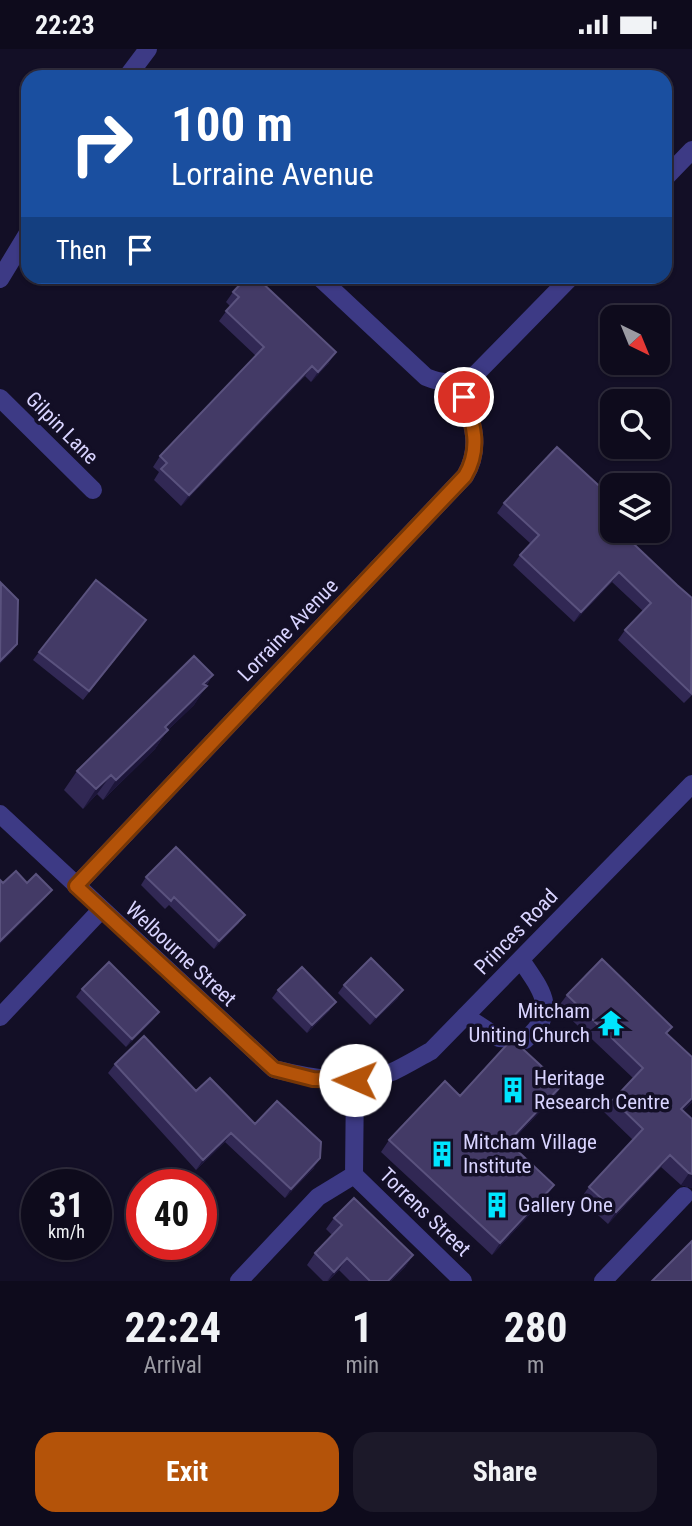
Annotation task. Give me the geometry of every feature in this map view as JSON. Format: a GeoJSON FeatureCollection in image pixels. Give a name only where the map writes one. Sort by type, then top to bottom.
{"type":"FeatureCollection","features":[{"type":"Feature","properties":{"kind":"street"},"geometry":{"type":"LineString","coordinates":[[132,70],[148,49]]}},
{"type":"Feature","properties":{"kind":"street"},"geometry":{"type":"LineString","coordinates":[[672,171],[692,150]]}},
{"type":"Feature","properties":{"kind":"street"},"geometry":{"type":"LineString","coordinates":[[0,279],[21,244]]}},
{"type":"Feature","properties":{"kind":"street"},"geometry":{"type":"LineString","coordinates":[[326,284],[426,377],[441,383],[458,383],[472,379],[564,284]]}},
{"type":"Feature","properties":{"kind":"street","name":"Lorraine Avenue"},"geometry":{"type":"LineString","coordinates":[[76,886],[465,476],[474,462],[476,446],[458,383]]}},
{"type":"Feature","properties":{"kind":"street","name":"Gilpin Lane"},"geometry":{"type":"LineString","coordinates":[[0,398],[93,491]]}},
{"type":"Feature","properties":{"kind":"street","name":"Princes Road"},"geometry":{"type":"LineString","coordinates":[[355,1080],[391,1073],[430,1051],[692,784]]}},
{"type":"Feature","properties":{"kind":"street","name":"Welbourne Street"},"geometry":{"type":"LineString","coordinates":[[0,814],[274,1069],[313,1079],[355,1080]]}},
{"type":"Feature","properties":{"kind":"street"},"geometry":{"type":"LineString","coordinates":[[0,1017],[101,910]]}},
{"type":"Feature","properties":{"kind":"street"},"geometry":{"type":"LineString","coordinates":[[465,1016],[499,1038],[525,1040],[542,1024],[546,1010],[542,990],[521,960]]}},
{"type":"Feature","properties":{"kind":"street"},"geometry":{"type":"LineString","coordinates":[[239,1281],[318,1197],[354,1175],[355,1080]]}},
{"type":"Feature","properties":{"kind":"street","name":"Torrens Street"},"geometry":{"type":"LineString","coordinates":[[354,1175],[463,1281]]}},
{"type":"Feature","properties":{"kind":"street"},"geometry":{"type":"LineString","coordinates":[[603,1281],[684,1196]]}},
{"type":"Feature","properties":{"kind":"building"},"geometry":{"type":"Polygon","coordinates":[[[240,284],[263,284],[336,352],[318,372],[312,366],[189,495],[161,469],[167,463],[160,456],[264,347],[226,311],[239,297],[233,292],[240,284]]]}},
{"type":"Feature","properties":{"kind":"building"},"geometry":{"type":"Polygon","coordinates":[[[557,447],[600,487],[600,543],[633,543],[692,598],[691,693],[625,630],[651,603],[619,572],[581,612],[520,555],[539,535],[504,503],[557,447]]]}},
{"type":"Feature","properties":{"kind":"building"},"geometry":{"type":"Polygon","coordinates":[[[96,580],[146,620],[89,691],[39,652],[96,580]]]}},
{"type":"Feature","properties":{"kind":"building"},"geometry":{"type":"Polygon","coordinates":[[[1,583],[18,600],[17,644],[0,661],[1,583]]]}},
{"type":"Feature","properties":{"kind":"building"},"geometry":{"type":"Polygon","coordinates":[[[194,656],[213,675],[203,684],[207,686],[165,727],[168,730],[116,780],[111,775],[96,789],[77,771],[194,656]]]}},
{"type":"Feature","properties":{"kind":"building"},"geometry":{"type":"Polygon","coordinates":[[[176,847],[245,915],[219,941],[174,897],[171,901],[146,877],[176,847]]]}},
{"type":"Feature","properties":{"kind":"building"},"geometry":{"type":"Polygon","coordinates":[[[16,871],[27,883],[36,874],[52,890],[0,941],[0,880],[3,883],[16,871]]]}},
{"type":"Feature","properties":{"kind":"building"},"geometry":{"type":"Polygon","coordinates":[[[371,958],[403,990],[376,1017],[344,985],[371,958]]]}},
{"type":"Feature","properties":{"kind":"building"},"geometry":{"type":"Polygon","coordinates":[[[602,959],[672,1027],[666,1033],[692,1057],[692,1098],[681,1109],[692,1119],[692,1174],[670,1155],[616,1212],[589,1187],[643,1129],[613,1100],[643,1068],[567,995],[602,959]]]}},
{"type":"Feature","properties":{"kind":"building"},"geometry":{"type":"Polygon","coordinates":[[[109,962],[159,1012],[132,1039],[82,989],[109,962]]]}},
{"type":"Feature","properties":{"kind":"building"},"geometry":{"type":"Polygon","coordinates":[[[302,967],[336,1002],[312,1025],[278,990],[302,967]]]}},
{"type":"Feature","properties":{"kind":"building"},"geometry":{"type":"Polygon","coordinates":[[[144,1036],[196,1091],[210,1078],[255,1124],[277,1101],[321,1142],[320,1158],[291,1189],[231,1133],[203,1160],[115,1064],[144,1036]]]}},
{"type":"Feature","properties":{"kind":"building"},"geometry":{"type":"Polygon","coordinates":[[[512,1039],[562,1085],[508,1142],[554,1185],[500,1243],[389,1140],[445,1081],[460,1096],[512,1039]]]}},
{"type":"Feature","properties":{"kind":"building"},"geometry":{"type":"Polygon","coordinates":[[[354,1198],[413,1255],[388,1281],[370,1281],[347,1258],[334,1272],[315,1253],[342,1225],[334,1218],[354,1198]]]}},
{"type":"Feature","properties":{"kind":"building"},"geometry":{"type":"Polygon","coordinates":[[[692,1241],[692,1281],[652,1281],[692,1241]]]}},
{"type":"Feature","properties":{"kind":"place","name":"Mitcham Uniting Church"},"geometry":{"type":"Point","coordinates":[611,1023]}},
{"type":"Feature","properties":{"kind":"place","name":"Heritage Research Centre"},"geometry":{"type":"Point","coordinates":[513,1090]}},
{"type":"Feature","properties":{"kind":"place","name":"Mitcham Village Institute"},"geometry":{"type":"Point","coordinates":[442,1154]}},
{"type":"Feature","properties":{"kind":"place","name":"Gallery One"},"geometry":{"type":"Point","coordinates":[497,1205]}},
{"type":"Feature","properties":{"kind":"route"},"geometry":{"type":"LineString","coordinates":[[355,1080],[313,1079],[274,1069],[76,886],[465,476],[474,462],[476,446],[474,429],[464,397]]}}]}
